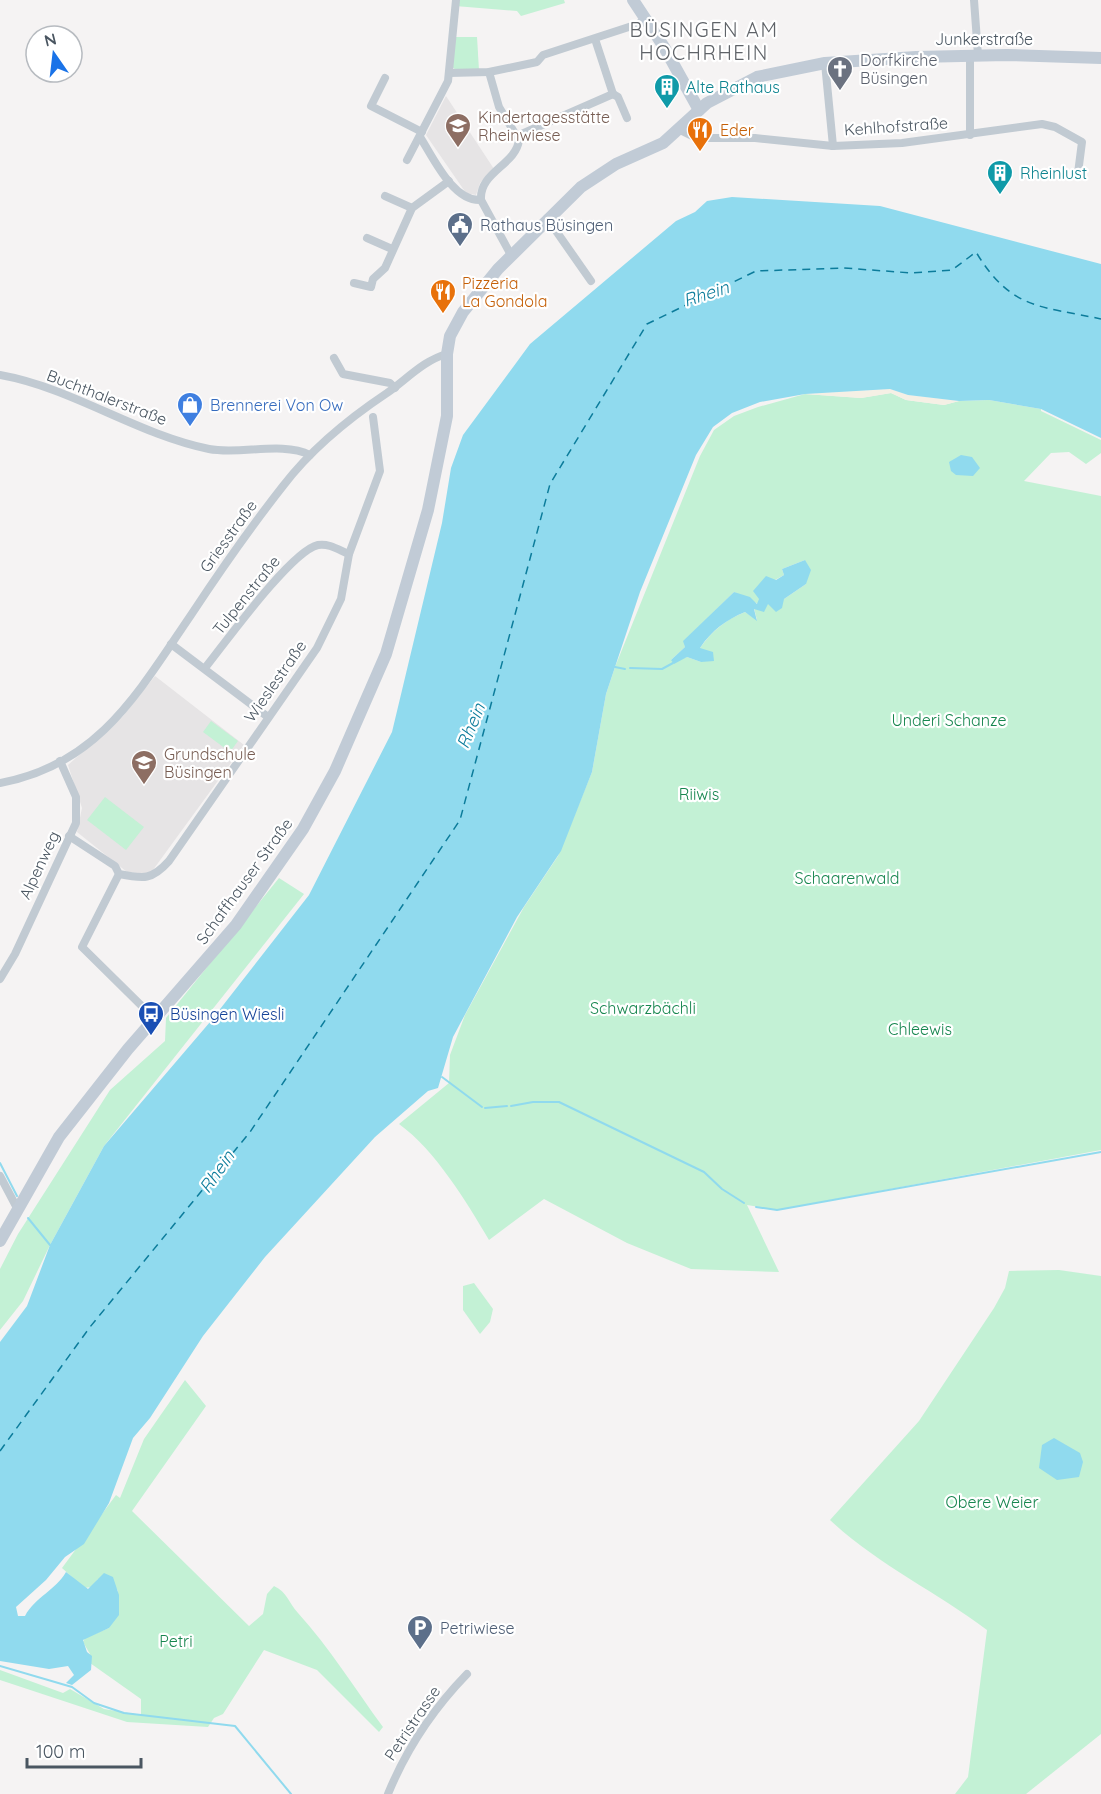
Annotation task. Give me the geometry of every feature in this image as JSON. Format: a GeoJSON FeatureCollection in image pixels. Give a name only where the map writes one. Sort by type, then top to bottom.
{"type":"FeatureCollection","features":[{"type":"Feature","properties":{"kind":"main road"},"geometry":{"type":"LineString","coordinates":[[633,0],[699,110]]}},
{"type":"Feature","properties":{"kind":"main road","name":"Junkerstraße"},"geometry":{"type":"LineString","coordinates":[[447,354],[450,336],[463,312],[511,255],[570,197],[603,172],[663,143],[680,130],[699,110],[723,93],[757,77],[825,63],[974,55],[1101,58]]}},
{"type":"Feature","properties":{"kind":"main road","name":"Schaffhauser Straße"},"geometry":{"type":"LineString","coordinates":[[0,1241],[59,1137],[155,1019],[236,925],[276,871],[322,795],[364,709],[399,616],[435,484],[447,416],[447,354]]}},
{"type":"Feature","properties":{"kind":"street"},"geometry":{"type":"LineString","coordinates":[[407,160],[440,100],[449,73],[456,0]]}},
{"type":"Feature","properties":{"kind":"street"},"geometry":{"type":"LineString","coordinates":[[970,135],[974,0]]}},
{"type":"Feature","properties":{"kind":"street"},"geometry":{"type":"LineString","coordinates":[[449,73],[489,72],[537,62],[543,55],[595,39],[646,19]]}},
{"type":"Feature","properties":{"kind":"street"},"geometry":{"type":"LineString","coordinates":[[595,39],[613,94],[618,97],[627,118]]}},
{"type":"Feature","properties":{"kind":"street"},"geometry":{"type":"LineString","coordinates":[[825,63],[833,146]]}},
{"type":"Feature","properties":{"kind":"street"},"geometry":{"type":"LineString","coordinates":[[489,72],[499,107],[517,136],[518,147],[482,186],[481,200],[511,255]]}},
{"type":"Feature","properties":{"kind":"street"},"geometry":{"type":"LineString","coordinates":[[386,78],[371,106],[421,134],[450,181],[461,194],[473,200],[481,200]]}},
{"type":"Feature","properties":{"kind":"street"},"geometry":{"type":"LineString","coordinates":[[517,136],[613,94]]}},
{"type":"Feature","properties":{"kind":"street","name":"Kehlhofstraße"},"geometry":{"type":"LineString","coordinates":[[680,130],[696,138],[755,138],[833,146],[970,135],[1025,124],[1055,127],[1082,142],[1078,172]]}},
{"type":"Feature","properties":{"kind":"street"},"geometry":{"type":"LineString","coordinates":[[354,283],[371,287],[373,279],[385,268],[412,208],[450,181]]}},
{"type":"Feature","properties":{"kind":"street"},"geometry":{"type":"LineString","coordinates":[[385,196],[412,208]]}},
{"type":"Feature","properties":{"kind":"street"},"geometry":{"type":"LineString","coordinates":[[548,218],[591,280]]}},
{"type":"Feature","properties":{"kind":"street"},"geometry":{"type":"LineString","coordinates":[[367,238],[392,249]]}},
{"type":"Feature","properties":{"kind":"street","name":"Griesstraße"},"geometry":{"type":"LineString","coordinates":[[0,783],[32,774],[82,749],[123,713],[231,556],[283,485],[310,455],[339,427],[431,359],[447,354]]}},
{"type":"Feature","properties":{"kind":"street"},"geometry":{"type":"LineString","coordinates":[[334,358],[343,374],[390,382],[394,388]]}},
{"type":"Feature","properties":{"kind":"street","name":"Buchthalerstraße"},"geometry":{"type":"LineString","coordinates":[[0,375],[40,387],[124,421],[208,449],[294,450],[310,455]]}},
{"type":"Feature","properties":{"kind":"street","name":"Wieslestraße"},"geometry":{"type":"LineString","coordinates":[[119,874],[144,878],[157,875],[170,861],[317,648],[341,599],[349,554],[380,471],[373,417]]}},
{"type":"Feature","properties":{"kind":"street","name":"Tulpenstraße"},"geometry":{"type":"LineString","coordinates":[[205,668],[290,563],[311,547],[320,544],[349,554]]}},
{"type":"Feature","properties":{"kind":"street"},"geometry":{"type":"LineString","coordinates":[[171,644],[268,717]]}},
{"type":"Feature","properties":{"kind":"street","name":"Alpenweg"},"geometry":{"type":"LineString","coordinates":[[0,979],[15,954],[69,836],[78,810],[75,793],[60,761]]}},
{"type":"Feature","properties":{"kind":"street"},"geometry":{"type":"LineString","coordinates":[[69,836],[116,866],[119,874],[82,947],[155,1019]]}},
{"type":"Feature","properties":{"kind":"street"},"geometry":{"type":"LineString","coordinates":[[0,1176],[17,1208]]}},
{"type":"Feature","properties":{"kind":"street","name":"Petristrasse"},"geometry":{"type":"LineString","coordinates":[[388,1794],[398,1770],[423,1729],[467,1674]]}},
{"type":"Feature","properties":{"kind":"shaded area","name":"Kindertagesstätte Rheinwiese"},"geometry":{"type":"Polygon","coordinates":[[[446,96],[494,169],[480,183],[476,195],[466,193],[426,135],[446,96]]]}},
{"type":"Feature","properties":{"kind":"shaded area","name":"Grundschule Büsingen"},"geometry":{"type":"Polygon","coordinates":[[[155,676],[244,745],[150,874],[127,872],[77,832],[82,808],[68,765],[123,716],[155,676]]]}},
{"type":"Feature","properties":{"kind":"green space"},"geometry":{"type":"Polygon","coordinates":[[[456,0],[564,0],[565,3],[521,16],[517,11],[455,6],[456,0]]]}},
{"type":"Feature","properties":{"kind":"green space"},"geometry":{"type":"Polygon","coordinates":[[[454,37],[477,37],[479,70],[456,70],[452,67],[454,37]]]}},
{"type":"Feature","properties":{"kind":"green space","name":"Schaarenwald"},"geometry":{"type":"Polygon","coordinates":[[[891,393],[906,400],[944,405],[959,401],[989,400],[1041,409],[1101,440],[1101,453],[1086,464],[1069,452],[1051,453],[1024,481],[1101,496],[1101,1150],[777,1210],[747,1205],[779,1272],[691,1269],[627,1243],[544,1199],[489,1240],[460,1193],[437,1162],[399,1124],[449,1083],[450,1055],[465,1015],[524,907],[558,856],[592,772],[606,694],[615,667],[700,456],[714,430],[734,416],[805,394],[861,398],[891,393]],[[805,560],[782,569],[784,575],[775,580],[758,604],[734,592],[684,641],[685,647],[671,660],[687,657],[701,662],[700,648],[709,636],[725,622],[745,612],[757,620],[754,608],[784,599],[806,584],[805,560]]]}},
{"type":"Feature","properties":{"kind":"green space"},"geometry":{"type":"Polygon","coordinates":[[[211,721],[238,741],[230,752],[203,732],[211,721]]]}},
{"type":"Feature","properties":{"kind":"green space"},"geometry":{"type":"Polygon","coordinates":[[[105,797],[144,827],[126,850],[87,820],[105,797]]]}},
{"type":"Feature","properties":{"kind":"green space"},"geometry":{"type":"Polygon","coordinates":[[[279,878],[304,894],[104,1146],[50,1245],[23,1301],[0,1330],[0,1269],[18,1234],[110,1090],[165,1041],[166,1018],[279,878]]]}},
{"type":"Feature","properties":{"kind":"green space","name":"Obere Weier"},"geometry":{"type":"Polygon","coordinates":[[[1059,1270],[1101,1276],[1101,1734],[1026,1794],[955,1794],[968,1777],[987,1630],[867,1550],[830,1520],[919,1421],[994,1308],[1005,1288],[1009,1271],[1059,1270]]]}},
{"type":"Feature","properties":{"kind":"green space"},"geometry":{"type":"Polygon","coordinates":[[[474,1283],[493,1309],[490,1322],[480,1334],[463,1310],[463,1286],[474,1283]]]}},
{"type":"Feature","properties":{"kind":"green space","name":"Petri"},"geometry":{"type":"Polygon","coordinates":[[[185,1380],[206,1406],[132,1511],[249,1626],[263,1614],[267,1594],[274,1586],[282,1591],[332,1654],[383,1727],[379,1732],[317,1670],[264,1650],[223,1714],[214,1718],[208,1727],[127,1722],[0,1680],[0,1670],[63,1693],[70,1689],[104,1709],[141,1715],[141,1699],[90,1663],[90,1654],[83,1642],[85,1638],[109,1628],[118,1591],[114,1585],[98,1579],[92,1587],[84,1588],[62,1568],[116,1495],[120,1498],[144,1439],[185,1380]]]}},
{"type":"Feature","properties":{"kind":"sand"},"geometry":{"type":"Polygon","coordinates":[[[890,389],[908,395],[959,401],[944,405],[906,400],[891,393],[861,398],[805,394],[890,389]]]}},
{"type":"Feature","properties":{"kind":"water","name":"Rhein"},"geometry":{"type":"Polygon","coordinates":[[[732,197],[880,206],[1101,264],[1101,438],[1041,409],[989,400],[959,401],[908,395],[890,389],[805,394],[760,402],[732,413],[713,427],[696,455],[640,592],[606,694],[592,772],[561,851],[517,917],[453,1037],[438,1088],[428,1091],[375,1137],[265,1257],[203,1336],[150,1418],[133,1438],[109,1503],[84,1544],[65,1557],[46,1580],[16,1607],[18,1616],[25,1616],[29,1609],[57,1584],[66,1572],[88,1589],[104,1573],[113,1577],[119,1595],[119,1615],[109,1628],[83,1640],[87,1652],[92,1656],[91,1670],[72,1685],[66,1683],[74,1675],[68,1666],[49,1669],[0,1661],[0,1342],[27,1306],[50,1245],[104,1146],[210,1022],[309,895],[392,732],[442,523],[451,468],[463,435],[530,344],[676,221],[695,212],[707,201],[732,197]]]}},
{"type":"Feature","properties":{"kind":"water"},"geometry":{"type":"Polygon","coordinates":[[[961,455],[972,457],[980,468],[973,476],[956,475],[951,471],[949,462],[961,455]]]}},
{"type":"Feature","properties":{"kind":"water"},"geometry":{"type":"Polygon","coordinates":[[[805,560],[811,570],[806,584],[784,599],[782,608],[776,612],[768,604],[764,612],[754,609],[757,621],[745,612],[720,626],[700,648],[713,652],[714,661],[701,662],[687,657],[674,664],[671,660],[685,647],[683,641],[734,592],[750,597],[757,604],[759,599],[753,591],[766,576],[776,580],[784,575],[782,569],[805,560]]]}},
{"type":"Feature","properties":{"kind":"water"},"geometry":{"type":"Polygon","coordinates":[[[1054,1438],[1080,1453],[1083,1462],[1079,1477],[1057,1480],[1039,1468],[1042,1445],[1054,1438]]]}},
{"type":"Feature","properties":{"kind":"waterway"},"geometry":{"type":"LineString","coordinates":[[630,668],[662,669],[673,663]]}},
{"type":"Feature","properties":{"kind":"waterway"},"geometry":{"type":"LineString","coordinates":[[615,667],[625,669]]}},
{"type":"Feature","properties":{"kind":"waterway"},"geometry":{"type":"LineString","coordinates":[[442,1077],[482,1107]]}},
{"type":"Feature","properties":{"kind":"waterway"},"geometry":{"type":"LineString","coordinates":[[511,1106],[533,1102],[559,1102],[704,1172],[722,1189],[744,1203]]}},
{"type":"Feature","properties":{"kind":"waterway"},"geometry":{"type":"LineString","coordinates":[[485,1108],[507,1106]]}},
{"type":"Feature","properties":{"kind":"waterway"},"geometry":{"type":"LineString","coordinates":[[756,1207],[777,1210],[1101,1152]]}},
{"type":"Feature","properties":{"kind":"waterway"},"geometry":{"type":"LineString","coordinates":[[0,1163],[17,1196]]}},
{"type":"Feature","properties":{"kind":"waterway"},"geometry":{"type":"LineString","coordinates":[[28,1218],[50,1245]]}},
{"type":"Feature","properties":{"kind":"waterway"},"geometry":{"type":"LineString","coordinates":[[0,1666],[72,1687],[94,1703],[124,1713],[235,1726],[291,1794]]}},
{"type":"Feature","properties":{"kind":"ferry route"},"geometry":{"type":"LineString","coordinates":[[0,1451],[90,1327],[250,1132],[460,820],[550,484],[647,324],[756,271],[844,268],[912,273],[952,270],[976,252],[989,271],[1015,295],[1044,307],[1101,319]]}},
{"type":"Feature","properties":{"kind":"place","name":"Dorfkirche Büsingen"},"geometry":{"type":"Point","coordinates":[840,92]}},
{"type":"Feature","properties":{"kind":"place","name":"Alte Rathaus"},"geometry":{"type":"Point","coordinates":[667,110]}},
{"type":"Feature","properties":{"kind":"place","name":"Kindertagesstätte Rheinwiese"},"geometry":{"type":"Point","coordinates":[458,149]}},
{"type":"Feature","properties":{"kind":"place","name":"Eder"},"geometry":{"type":"Point","coordinates":[700,153]}},
{"type":"Feature","properties":{"kind":"place","name":"Rheinlust"},"geometry":{"type":"Point","coordinates":[1000,196]}},
{"type":"Feature","properties":{"kind":"place","name":"Rathaus Büsingen"},"geometry":{"type":"Point","coordinates":[460,248]}},
{"type":"Feature","properties":{"kind":"place","name":"Pizzeria La Gondola"},"geometry":{"type":"Point","coordinates":[443,315]}},
{"type":"Feature","properties":{"kind":"place","name":"Brennerei Von Ow"},"geometry":{"type":"Point","coordinates":[190,428]}},
{"type":"Feature","properties":{"kind":"place","name":"Grundschule Büsingen"},"geometry":{"type":"Point","coordinates":[144,786]}},
{"type":"Feature","properties":{"kind":"place","name":"Büsingen Wiesli"},"geometry":{"type":"Point","coordinates":[151,1037]}},
{"type":"Feature","properties":{"kind":"place","name":"Petriwiese"},"geometry":{"type":"Point","coordinates":[420,1651]}},
{"type":"Feature","properties":{"kind":"district","name":"BÜSINGEN AM HOCHRHEIN"},"geometry":{"type":"Point","coordinates":[704,42]}},
{"type":"Feature","properties":{"kind":"park label","name":"Underi Schanze"},"geometry":{"type":"Point","coordinates":[949,720]}},
{"type":"Feature","properties":{"kind":"park label","name":"Riiwis"},"geometry":{"type":"Point","coordinates":[699,794]}},
{"type":"Feature","properties":{"kind":"park label","name":"Schwarzbächli"},"geometry":{"type":"Point","coordinates":[643,1008]}},
{"type":"Feature","properties":{"kind":"park label","name":"Chleewis"},"geometry":{"type":"Point","coordinates":[920,1029]}}]}
